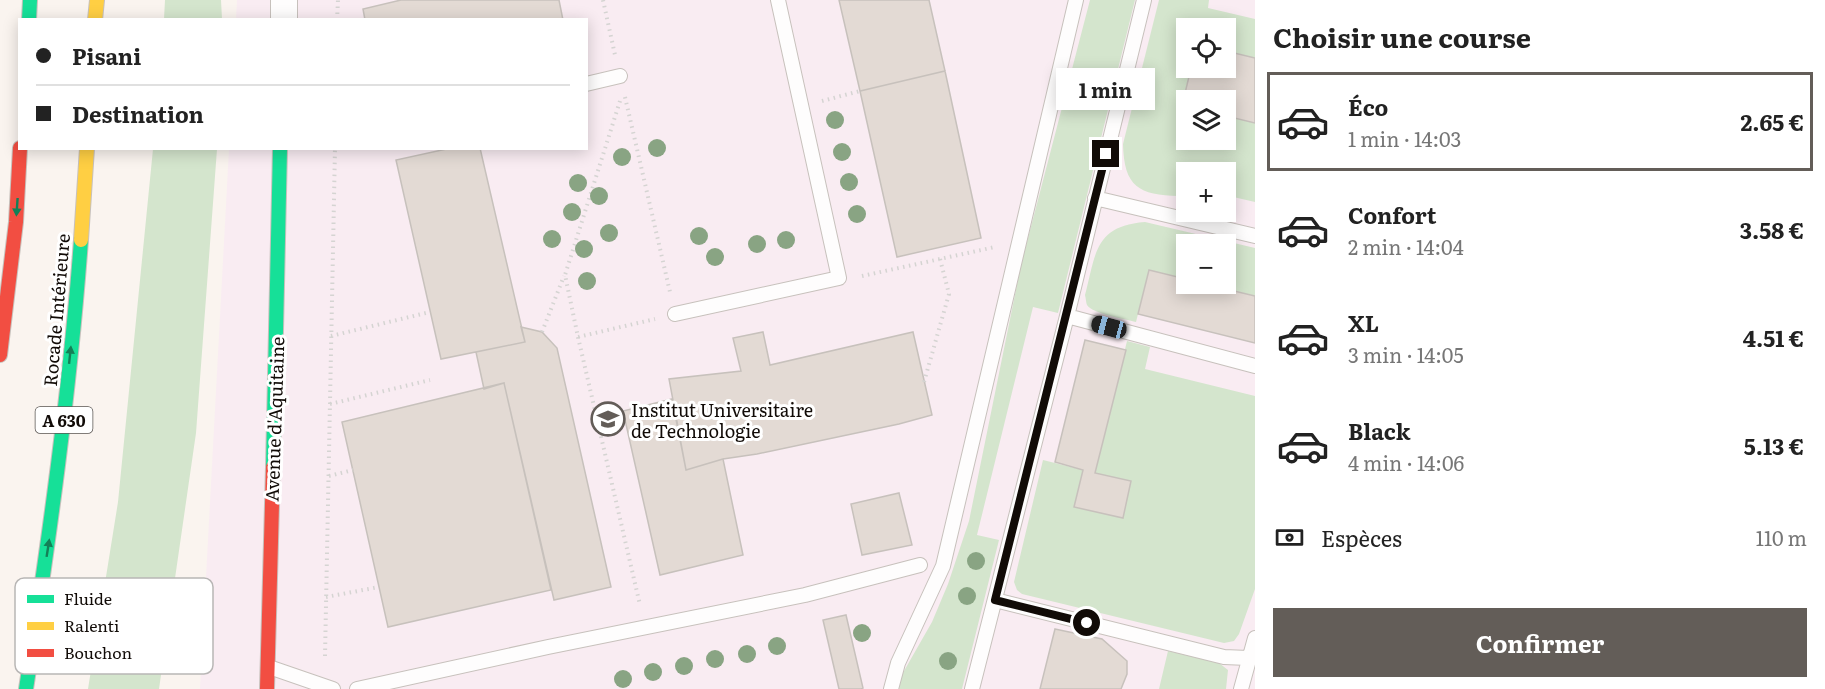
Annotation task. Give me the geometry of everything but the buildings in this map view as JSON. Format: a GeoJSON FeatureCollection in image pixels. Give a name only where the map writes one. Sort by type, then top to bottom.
{"type":"FeatureCollection","features":[{"type":"Feature","properties":{"kind":"main road"},"geometry":{"type":"LineString","coordinates":[[29,18],[30,0]]}},
{"type":"Feature","properties":{"kind":"main road"},"geometry":{"type":"LineString","coordinates":[[95,18],[97,0]]}},
{"type":"Feature","properties":{"kind":"main road"},"geometry":{"type":"LineString","coordinates":[[0,355],[16,222],[21,150]]}},
{"type":"Feature","properties":{"kind":"main road","name":"Rocade Intérieure"},"geometry":{"type":"LineString","coordinates":[[43,578],[55,499],[77,293],[87,150]]}},
{"type":"Feature","properties":{"kind":"main road","name":"Avenue d'Aquitaine"},"geometry":{"type":"LineString","coordinates":[[267,689],[279,150]]}},
{"type":"Feature","properties":{"kind":"main road","name":"Rocade Intérieure"},"geometry":{"type":"LineString","coordinates":[[26,689],[28,674]]}},
{"type":"Feature","properties":{"kind":"street"},"geometry":{"type":"LineString","coordinates":[[284,0],[284,18]]}},
{"type":"Feature","properties":{"kind":"lane"},"geometry":{"type":"LineString","coordinates":[[675,314],[839,278],[778,0]]}},
{"type":"Feature","properties":{"kind":"lane"},"geometry":{"type":"LineString","coordinates":[[891,689],[898,663],[943,567],[1076,0]]}},
{"type":"Feature","properties":{"kind":"lane"},"geometry":{"type":"LineString","coordinates":[[972,689],[1067,316],[1144,0]]}},
{"type":"Feature","properties":{"kind":"lane"},"geometry":{"type":"LineString","coordinates":[[588,84],[620,76]]}},
{"type":"Feature","properties":{"kind":"lane"},"geometry":{"type":"LineString","coordinates":[[1095,198],[1255,236]]}},
{"type":"Feature","properties":{"kind":"lane"},"geometry":{"type":"LineString","coordinates":[[1067,316],[1255,366]]}},
{"type":"Feature","properties":{"kind":"lane"},"geometry":{"type":"LineString","coordinates":[[357,689],[805,595],[920,565]]}},
{"type":"Feature","properties":{"kind":"lane"},"geometry":{"type":"LineString","coordinates":[[995,600],[1224,657],[1248,658]]}},
{"type":"Feature","properties":{"kind":"lane"},"geometry":{"type":"LineString","coordinates":[[1241,689],[1255,638]]}},
{"type":"Feature","properties":{"kind":"lane"},"geometry":{"type":"LineString","coordinates":[[269,667],[333,689]]}},
{"type":"Feature","properties":{"kind":"path"},"geometry":{"type":"LineString","coordinates":[[337,18],[338,0]]}},
{"type":"Feature","properties":{"kind":"path"},"geometry":{"type":"LineString","coordinates":[[603,0],[620,76]]}},
{"type":"Feature","properties":{"kind":"path"},"geometry":{"type":"LineString","coordinates":[[542,332],[564,275],[623,90],[675,314],[578,337]]}},
{"type":"Feature","properties":{"kind":"path"},"geometry":{"type":"LineString","coordinates":[[801,106],[860,91]]}},
{"type":"Feature","properties":{"kind":"path"},"geometry":{"type":"LineString","coordinates":[[325,656],[335,150]]}},
{"type":"Feature","properties":{"kind":"path"},"geometry":{"type":"LineString","coordinates":[[839,278],[852,278],[993,247],[1017,246]]}},
{"type":"Feature","properties":{"kind":"path"},"geometry":{"type":"LineString","coordinates":[[924,382],[949,294],[940,259]]}},
{"type":"Feature","properties":{"kind":"path"},"geometry":{"type":"LineString","coordinates":[[564,275],[646,629]]}},
{"type":"Feature","properties":{"kind":"path"},"geometry":{"type":"LineString","coordinates":[[331,336],[430,312]]}},
{"type":"Feature","properties":{"kind":"path"},"geometry":{"type":"LineString","coordinates":[[330,404],[430,380]]}},
{"type":"Feature","properties":{"kind":"path"},"geometry":{"type":"LineString","coordinates":[[329,476],[353,470]]}},
{"type":"Feature","properties":{"kind":"path"},"geometry":{"type":"LineString","coordinates":[[326,597],[379,587]]}},
{"type":"Feature","properties":{"kind":"shaded area","name":"Institut Universitaire de Technologie"},"geometry":{"type":"Polygon","coordinates":[[[237,0],[1255,0],[1255,689],[200,689],[201,674],[213,674],[213,578],[206,578],[229,150],[588,150],[588,18],[236,18],[237,0]]]}},
{"type":"Feature","properties":{"kind":"green space"},"geometry":{"type":"Polygon","coordinates":[[[165,0],[221,0],[222,18],[164,18],[165,0]]]}},
{"type":"Feature","properties":{"kind":"green space"},"geometry":{"type":"Polygon","coordinates":[[[1090,0],[1135,0],[1058,313],[1033,307],[977,535],[999,540],[962,689],[899,689],[900,678],[932,622],[948,584],[969,521],[1021,265],[1090,0]]]}},
{"type":"Feature","properties":{"kind":"green space"},"geometry":{"type":"Polygon","coordinates":[[[1159,0],[1209,0],[1208,8],[1255,19],[1255,58],[1236,53],[1236,18],[1176,18],[1176,78],[1189,78],[1186,90],[1176,90],[1176,150],[1236,150],[1236,118],[1255,123],[1255,202],[1236,198],[1236,162],[1176,162],[1176,196],[1154,194],[1144,190],[1136,186],[1131,179],[1124,159],[1123,144],[1159,0]]]}},
{"type":"Feature","properties":{"kind":"green space"},"geometry":{"type":"Polygon","coordinates":[[[153,150],[217,150],[196,433],[175,578],[106,578],[118,502],[153,150]]]}},
{"type":"Feature","properties":{"kind":"green space"},"geometry":{"type":"Polygon","coordinates":[[[1145,222],[1196,234],[1176,234],[1176,277],[1149,270],[1136,322],[1102,314],[1090,308],[1085,295],[1095,255],[1100,245],[1116,229],[1145,222]]]}},
{"type":"Feature","properties":{"kind":"green space"},"geometry":{"type":"Polygon","coordinates":[[[1236,244],[1255,248],[1255,296],[1236,291],[1236,244]]]}},
{"type":"Feature","properties":{"kind":"green space"},"geometry":{"type":"Polygon","coordinates":[[[1127,341],[1150,347],[1145,369],[1255,396],[1255,589],[1239,634],[1234,641],[1224,643],[1022,594],[1017,590],[1014,582],[1043,460],[1083,470],[1074,507],[1123,518],[1130,481],[1095,473],[1127,341]]]}},
{"type":"Feature","properties":{"kind":"green space"},"geometry":{"type":"Polygon","coordinates":[[[1168,651],[1219,663],[1228,670],[1226,689],[1159,689],[1168,651]]]}},
{"type":"Feature","properties":{"kind":"green space"},"geometry":{"type":"Polygon","coordinates":[[[90,674],[161,674],[159,689],[88,689],[90,674]]]}},
{"type":"Feature","properties":{"kind":"traffic: fast"},"geometry":{"type":"LineString","coordinates":[[29,18],[30,0]]}},
{"type":"Feature","properties":{"kind":"traffic: fast"},"geometry":{"type":"LineString","coordinates":[[273,467],[280,150]]}},
{"type":"Feature","properties":{"kind":"traffic: fast"},"geometry":{"type":"LineString","coordinates":[[43,578],[71,352],[81,240]]}},
{"type":"Feature","properties":{"kind":"traffic: fast"},"geometry":{"type":"LineString","coordinates":[[26,689],[28,674]]}},
{"type":"Feature","properties":{"kind":"traffic: slow"},"geometry":{"type":"LineString","coordinates":[[95,18],[97,0]]}},
{"type":"Feature","properties":{"kind":"traffic: slow"},"geometry":{"type":"LineString","coordinates":[[81,240],[87,150]]}},
{"type":"Feature","properties":{"kind":"traffic: jam"},"geometry":{"type":"LineString","coordinates":[[0,355],[16,222],[20,150]]}},
{"type":"Feature","properties":{"kind":"traffic: jam"},"geometry":{"type":"LineString","coordinates":[[267,689],[273,467]]}},
{"type":"Feature","properties":{"kind":"place","name":"Institut Universitaire de Technologie"},"geometry":{"type":"Point","coordinates":[608,419]}},
{"type":"Feature","properties":{"kind":"route"},"geometry":{"type":"LineString","coordinates":[[1087,623],[995,600],[1106,154]]}}]}
